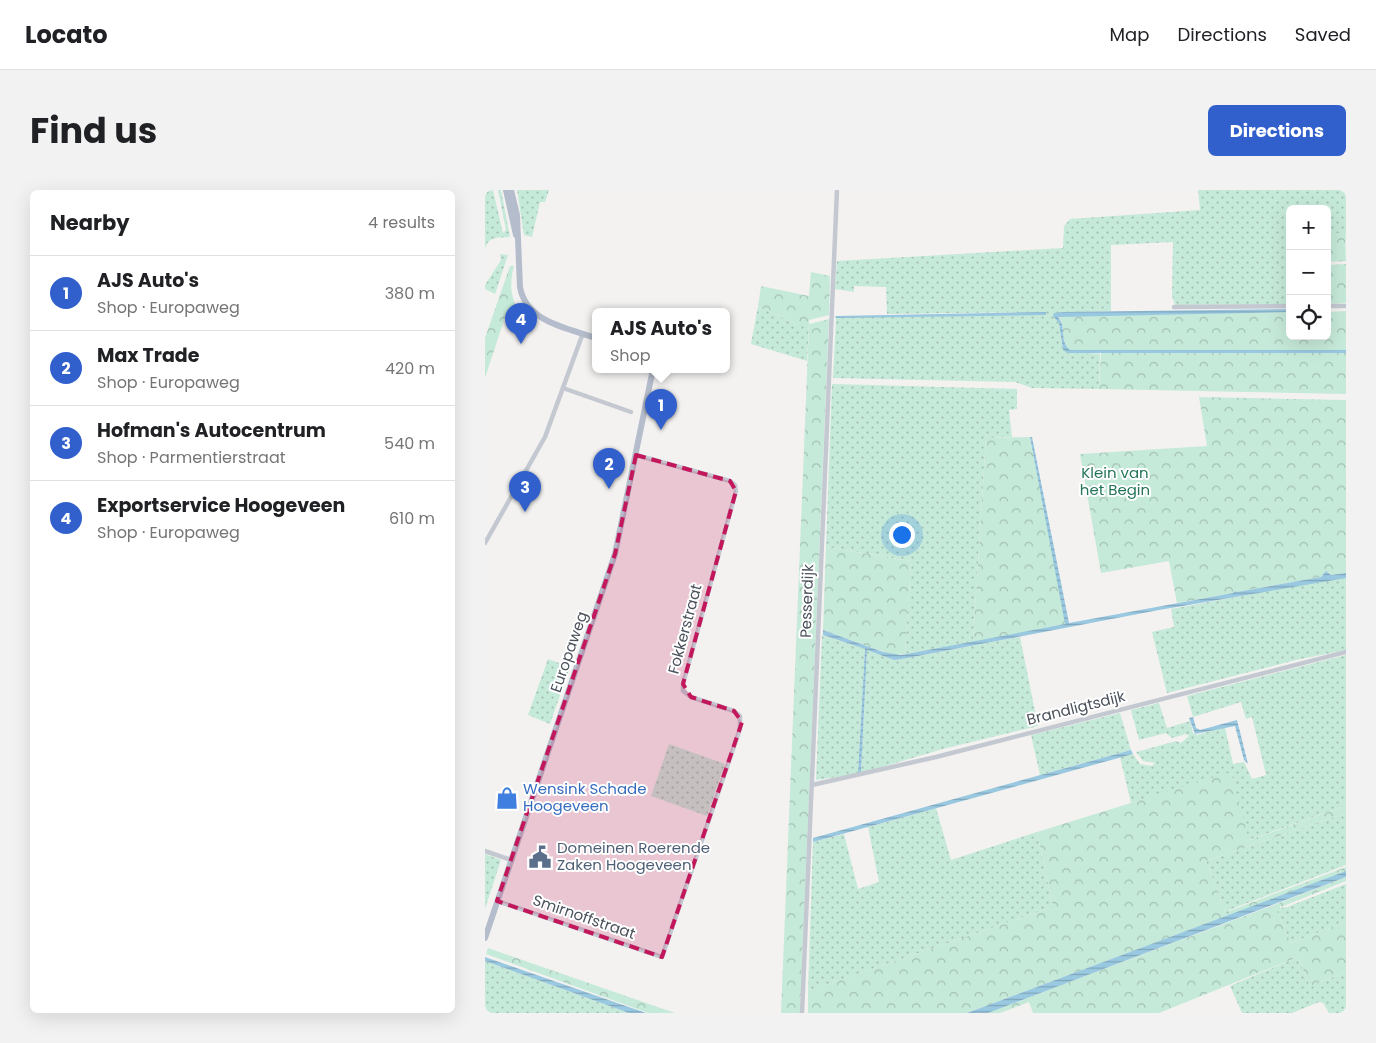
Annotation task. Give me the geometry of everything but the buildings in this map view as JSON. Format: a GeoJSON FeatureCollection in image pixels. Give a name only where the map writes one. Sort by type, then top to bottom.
{"type":"FeatureCollection","features":[{"type":"Feature","properties":{"kind":"main road"},"geometry":{"type":"LineString","coordinates":[[506,190],[517,239]]}},
{"type":"Feature","properties":{"kind":"main road"},"geometry":{"type":"LineString","coordinates":[[511,190],[517,215],[520,286],[527,306],[541,318],[592,336]]}},
{"type":"Feature","properties":{"kind":"main road","name":"Europaweg"},"geometry":{"type":"LineString","coordinates":[[485,938],[615,554],[652,373]]}},
{"type":"Feature","properties":{"kind":"street","name":"Pesserdijk"},"geometry":{"type":"LineString","coordinates":[[802,1013],[837,190]]}},
{"type":"Feature","properties":{"kind":"street"},"geometry":{"type":"LineString","coordinates":[[1174,307],[1286,306]]}},
{"type":"Feature","properties":{"kind":"street"},"geometry":{"type":"LineString","coordinates":[[1331,306],[1346,306]]}},
{"type":"Feature","properties":{"kind":"street"},"geometry":{"type":"LineString","coordinates":[[485,543],[544,439],[583,333]]}},
{"type":"Feature","properties":{"kind":"street"},"geometry":{"type":"LineString","coordinates":[[563,388],[631,412]]}},
{"type":"Feature","properties":{"kind":"street","name":"Fokkerstraat"},"geometry":{"type":"LineString","coordinates":[[636,455],[730,481],[735,485],[736,491],[683,684],[683,691],[691,697],[734,712],[740,716],[742,722],[662,957]]}},
{"type":"Feature","properties":{"kind":"street","name":"Brandligtsdijk"},"geometry":{"type":"LineString","coordinates":[[812,786],[927,759],[1346,652]]}},
{"type":"Feature","properties":{"kind":"street"},"geometry":{"type":"LineString","coordinates":[[485,851],[511,860]]}},
{"type":"Feature","properties":{"kind":"street","name":"Smirnoffstraat"},"geometry":{"type":"LineString","coordinates":[[497,901],[662,957]]}},
{"type":"Feature","properties":{"kind":"highlighted area"},"geometry":{"type":"Polygon","coordinates":[[[636,455],[730,481],[736,491],[683,684],[691,697],[734,711],[742,722],[662,957],[497,901],[615,554],[636,455]]]}},
{"type":"Feature","properties":{"kind":"green space"},"geometry":{"type":"Polygon","coordinates":[[[485,190],[493,190],[503,233],[506,230],[498,190],[501,190],[510,237],[491,240],[485,249],[485,190]]]}},
{"type":"Feature","properties":{"kind":"green space"},"geometry":{"type":"Polygon","coordinates":[[[517,190],[549,190],[545,202],[540,202],[532,237],[524,235],[517,190]]]}},
{"type":"Feature","properties":{"kind":"green space"},"geometry":{"type":"Polygon","coordinates":[[[1198,190],[1346,190],[1346,246],[1345,233],[1331,233],[1331,205],[1286,205],[1286,304],[1175,305],[1172,296],[1173,242],[1111,245],[1111,311],[1054,313],[1059,323],[1063,350],[1100,354],[1099,389],[1032,388],[1015,382],[833,378],[836,318],[1046,312],[887,314],[886,287],[854,286],[854,292],[835,289],[837,261],[1063,248],[1064,226],[1070,219],[1200,210],[1198,190]]]}},
{"type":"Feature","properties":{"kind":"green space"},"geometry":{"type":"Polygon","coordinates":[[[1331,233],[1345,233],[1346,261],[1331,262],[1331,233]]]}},
{"type":"Feature","properties":{"kind":"green space"},"geometry":{"type":"Polygon","coordinates":[[[500,254],[508,255],[495,294],[485,289],[485,285],[501,260],[500,254]]]}},
{"type":"Feature","properties":{"kind":"green space"},"geometry":{"type":"Polygon","coordinates":[[[1346,264],[1346,303],[1331,304],[1331,265],[1346,264]]]}},
{"type":"Feature","properties":{"kind":"green space"},"geometry":{"type":"Polygon","coordinates":[[[510,266],[514,266],[511,284],[517,308],[522,315],[537,326],[505,317],[485,378],[485,338],[510,266]]]}},
{"type":"Feature","properties":{"kind":"green space"},"geometry":{"type":"Polygon","coordinates":[[[811,272],[830,276],[829,315],[809,320],[809,324],[829,319],[800,1013],[781,1013],[809,325],[796,324],[758,306],[761,286],[809,296],[811,272]]]}},
{"type":"Feature","properties":{"kind":"green space"},"geometry":{"type":"Polygon","coordinates":[[[758,306],[796,324],[809,324],[807,361],[751,344],[758,306]]]}},
{"type":"Feature","properties":{"kind":"green space"},"geometry":{"type":"Polygon","coordinates":[[[1346,311],[1346,350],[1070,350],[1065,342],[1061,320],[1058,316],[1286,312],[1286,340],[1331,340],[1331,312],[1346,311]]]}},
{"type":"Feature","properties":{"kind":"green space"},"geometry":{"type":"Polygon","coordinates":[[[1101,353],[1346,353],[1346,394],[1099,389],[1101,353]]]}},
{"type":"Feature","properties":{"kind":"green space"},"geometry":{"type":"Polygon","coordinates":[[[832,384],[1017,389],[1017,409],[1009,410],[1012,437],[986,438],[973,642],[905,654],[911,561],[826,547],[832,384]]]}},
{"type":"Feature","properties":{"kind":"green space","name":"Klein van het Begin"},"geometry":{"type":"Polygon","coordinates":[[[1199,397],[1346,400],[1346,573],[1331,575],[1326,571],[1321,577],[1235,591],[1233,593],[1177,603],[1169,561],[1101,573],[1080,454],[1207,446],[1199,397]]]}},
{"type":"Feature","properties":{"kind":"green space"},"geometry":{"type":"Polygon","coordinates":[[[1030,437],[1066,624],[973,642],[986,438],[1030,437]]]}},
{"type":"Feature","properties":{"kind":"green space"},"geometry":{"type":"Polygon","coordinates":[[[826,547],[911,561],[905,654],[892,655],[823,630],[826,547]]]}},
{"type":"Feature","properties":{"kind":"green space"},"geometry":{"type":"Polygon","coordinates":[[[1346,578],[1346,650],[1296,660],[1167,693],[1152,632],[1174,627],[1171,609],[1346,578]]]}},
{"type":"Feature","properties":{"kind":"green space"},"geometry":{"type":"Polygon","coordinates":[[[822,635],[865,649],[858,772],[861,772],[867,650],[894,660],[1020,637],[1038,726],[943,749],[858,774],[816,780],[822,635]]]}},
{"type":"Feature","properties":{"kind":"green space"},"geometry":{"type":"Polygon","coordinates":[[[1346,655],[1346,806],[1248,840],[1231,773],[1131,803],[1120,757],[1133,754],[1140,764],[1152,766],[1155,763],[1143,761],[1136,752],[1176,741],[1181,743],[1189,736],[1186,734],[1172,738],[1166,733],[1139,740],[1131,710],[1159,703],[1167,728],[1190,721],[1193,733],[1197,735],[1225,727],[1233,764],[1244,762],[1252,779],[1266,775],[1252,717],[1246,719],[1241,702],[1193,717],[1187,696],[1346,655]]]}},
{"type":"Feature","properties":{"kind":"green space"},"geometry":{"type":"Polygon","coordinates":[[[548,659],[570,667],[550,724],[528,715],[548,659]]]}},
{"type":"Feature","properties":{"kind":"green space"},"geometry":{"type":"Polygon","coordinates":[[[1120,713],[1131,750],[1040,775],[1031,735],[1120,713]]]}},
{"type":"Feature","properties":{"kind":"green space"},"geometry":{"type":"Polygon","coordinates":[[[669,744],[725,764],[707,816],[651,796],[669,744]]]}},
{"type":"Feature","properties":{"kind":"green space"},"geometry":{"type":"Polygon","coordinates":[[[1231,772],[1249,840],[1346,806],[1346,813],[1206,861],[1227,916],[967,1013],[808,1013],[808,991],[1053,907],[1037,832],[1231,772]]]}},
{"type":"Feature","properties":{"kind":"green space"},"geometry":{"type":"Polygon","coordinates":[[[936,808],[951,860],[1037,832],[1053,907],[808,991],[813,842],[844,834],[858,889],[879,882],[868,827],[936,808]]]}},
{"type":"Feature","properties":{"kind":"green space"},"geometry":{"type":"Polygon","coordinates":[[[1346,813],[1346,865],[1229,910],[1231,915],[1227,916],[1206,861],[1346,813]]]}},
{"type":"Feature","properties":{"kind":"green space"},"geometry":{"type":"Polygon","coordinates":[[[485,854],[501,860],[485,909],[485,854]]]}},
{"type":"Feature","properties":{"kind":"green space"},"geometry":{"type":"Polygon","coordinates":[[[1346,867],[1346,871],[1231,915],[1229,911],[1346,867]]]}},
{"type":"Feature","properties":{"kind":"green space"},"geometry":{"type":"Polygon","coordinates":[[[1346,877],[1346,881],[1281,907],[1279,903],[1346,877]]]}},
{"type":"Feature","properties":{"kind":"green space"},"geometry":{"type":"Polygon","coordinates":[[[1346,884],[1346,922],[1291,943],[1274,905],[1280,903],[1280,908],[1287,907],[1346,884]]]}},
{"type":"Feature","properties":{"kind":"green space"},"geometry":{"type":"Polygon","coordinates":[[[1274,905],[1291,943],[1346,922],[1346,972],[1310,986],[1298,957],[1159,1013],[1033,1013],[1029,1002],[1000,1013],[987,1013],[1274,905]]]}},
{"type":"Feature","properties":{"kind":"green space"},"geometry":{"type":"Polygon","coordinates":[[[488,948],[675,1013],[648,1013],[486,954],[488,948]]]}},
{"type":"Feature","properties":{"kind":"green space"},"geometry":{"type":"Polygon","coordinates":[[[1298,957],[1310,986],[1346,972],[1346,1013],[1329,1013],[1323,1003],[1319,1002],[1292,1013],[1242,1013],[1230,986],[1298,957]]]}},
{"type":"Feature","properties":{"kind":"green space"},"geometry":{"type":"Polygon","coordinates":[[[485,961],[629,1013],[485,1013],[485,961]]]}},
{"type":"Feature","properties":{"kind":"water"},"geometry":{"type":"Polygon","coordinates":[[[1286,309],[1286,312],[1058,317],[1061,321],[1065,342],[1070,350],[1346,350],[1346,353],[1068,353],[1063,350],[1059,323],[1053,316],[1054,313],[1286,309]]]}},
{"type":"Feature","properties":{"kind":"water"},"geometry":{"type":"Polygon","coordinates":[[[1046,312],[1046,315],[836,318],[835,316],[1046,312]]]}},
{"type":"Feature","properties":{"kind":"water"},"geometry":{"type":"Polygon","coordinates":[[[1030,437],[1032,437],[1069,623],[1233,593],[1235,591],[1321,577],[1326,571],[1331,575],[1346,573],[1346,578],[1159,610],[902,659],[894,660],[867,650],[861,772],[858,773],[865,649],[823,635],[823,630],[883,652],[901,655],[1065,624],[1030,437]]]}},
{"type":"Feature","properties":{"kind":"water"},"geometry":{"type":"Polygon","coordinates":[[[1193,717],[1196,728],[1200,730],[1237,720],[1248,764],[1244,760],[1235,726],[1195,734],[1189,718],[1193,717]]]}},
{"type":"Feature","properties":{"kind":"water"},"geometry":{"type":"Polygon","coordinates":[[[1131,750],[1133,754],[813,842],[813,838],[1131,750]]]}},
{"type":"Feature","properties":{"kind":"water"},"geometry":{"type":"Polygon","coordinates":[[[1346,871],[1346,877],[988,1013],[967,1013],[1346,871]]]}},
{"type":"Feature","properties":{"kind":"water"},"geometry":{"type":"Polygon","coordinates":[[[485,957],[646,1013],[629,1013],[485,961],[485,957]]]}},
{"type":"Feature","properties":{"kind":"place","name":"Exportservice Hoogeveen"},"geometry":{"type":"Point","coordinates":[521,344]}},
{"type":"Feature","properties":{"kind":"place","name":"AJS Auto's"},"geometry":{"type":"Point","coordinates":[661,430]}},
{"type":"Feature","properties":{"kind":"place","name":"Max Trade"},"geometry":{"type":"Point","coordinates":[609,489]}},
{"type":"Feature","properties":{"kind":"place","name":"Hofman's Autocentrum"},"geometry":{"type":"Point","coordinates":[525,512]}},
{"type":"Feature","properties":{"kind":"place","name":"Wensink Schade Hoogeveen"},"geometry":{"type":"Point","coordinates":[507,798]}},
{"type":"Feature","properties":{"kind":"place","name":"Domeinen Roerende Zaken Hoogeveen"},"geometry":{"type":"Point","coordinates":[540,857]}}]}
